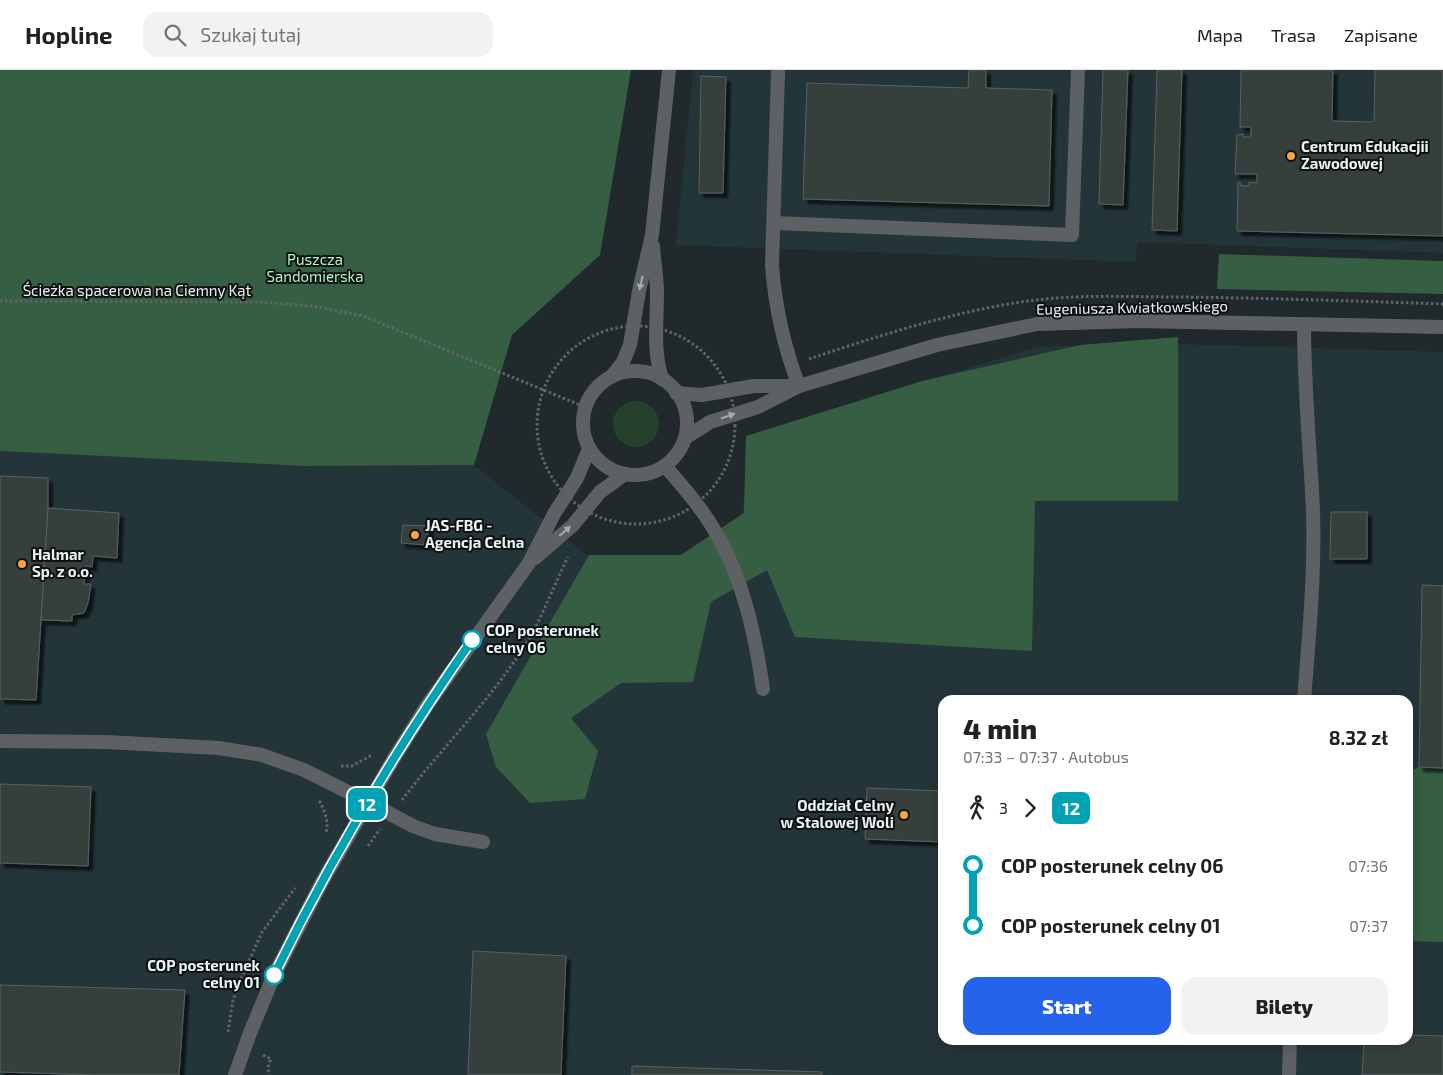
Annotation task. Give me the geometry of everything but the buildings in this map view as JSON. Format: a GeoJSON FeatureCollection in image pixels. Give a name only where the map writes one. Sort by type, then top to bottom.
{"type":"FeatureCollection","features":[{"type":"Feature","properties":{"kind":"street"},"geometry":{"type":"LineString","coordinates":[[611,377],[623,362],[630,345],[632,325],[652,235],[670,70]]}},
{"type":"Feature","properties":{"kind":"street"},"geometry":{"type":"LineString","coordinates":[[774,223],[1072,235],[1078,70]]}},
{"type":"Feature","properties":{"kind":"street"},"geometry":{"type":"LineString","coordinates":[[778,73],[772,265],[780,323],[790,364],[799,386]]}},
{"type":"Feature","properties":{"kind":"street"},"geometry":{"type":"LineString","coordinates":[[652,235],[657,290],[657,363],[662,379]]}},
{"type":"Feature","properties":{"kind":"street","name":"Eugeniusza Kwiatkowskiego"},"geometry":{"type":"LineString","coordinates":[[685,438],[710,422],[758,407],[799,386],[937,345],[1038,324],[1139,321],[1443,328]]}},
{"type":"Feature","properties":{"kind":"street"},"geometry":{"type":"LineString","coordinates":[[1304,324],[1304,370],[1313,512],[1312,607],[1304,695]]}},
{"type":"Feature","properties":{"kind":"street"},"geometry":{"type":"LineString","coordinates":[[628,372],[646,372],[662,379],[676,392],[684,406],[687,422],[685,438],[677,454],[665,466],[653,472],[639,475],[611,470],[589,449],[584,435],[585,407],[591,395],[600,384],[611,377],[628,372]]}},
{"type":"Feature","properties":{"kind":"street","name":"Eugeniusza Kwiatkowskiego"},"geometry":{"type":"LineString","coordinates":[[676,392],[702,395],[754,386],[799,386]]}},
{"type":"Feature","properties":{"kind":"street"},"geometry":{"type":"LineString","coordinates":[[235,1075],[254,1024],[290,944],[368,802],[428,704],[529,563],[554,514],[577,478],[589,449]]}},
{"type":"Feature","properties":{"kind":"street"},"geometry":{"type":"LineString","coordinates":[[665,466],[697,504],[720,539],[731,561],[744,595],[757,648],[763,689]]}},
{"type":"Feature","properties":{"kind":"street"},"geometry":{"type":"LineString","coordinates":[[529,563],[573,525],[592,516],[600,492],[625,474]]}},
{"type":"Feature","properties":{"kind":"street"},"geometry":{"type":"LineString","coordinates":[[0,741],[106,742],[219,748],[262,755],[304,770],[413,826],[435,834],[482,842]]}},
{"type":"Feature","properties":{"kind":"street"},"geometry":{"type":"LineString","coordinates":[[1289,1075],[1290,1045]]}},
{"type":"Feature","properties":{"kind":"path","name":"Ścieżka spacerowa na Ciemny Kąt"},"geometry":{"type":"LineString","coordinates":[[0,301],[260,302],[320,307],[363,316],[543,390]]}},
{"type":"Feature","properties":{"kind":"path"},"geometry":{"type":"LineString","coordinates":[[632,325],[657,327],[685,338],[700,348],[713,361],[723,376],[730,391],[736,413],[734,448],[726,469],[713,489],[697,504],[674,517],[649,524],[622,524],[592,516],[566,496],[557,485],[544,464],[538,439],[537,414],[543,390],[555,368],[572,348],[593,335],[617,327],[632,325]]}},
{"type":"Feature","properties":{"kind":"path"},"geometry":{"type":"LineString","coordinates":[[543,390],[585,407]]}},
{"type":"Feature","properties":{"kind":"path"},"geometry":{"type":"LineString","coordinates":[[364,851],[420,777],[473,715],[520,654],[532,633],[569,554]]}},
{"type":"Feature","properties":{"kind":"path"},"geometry":{"type":"LineString","coordinates":[[263,1056],[266,1047]]}},
{"type":"Feature","properties":{"kind":"shaded area"},"geometry":{"type":"Polygon","coordinates":[[[693,70],[1443,70],[1443,253],[1137,242],[1136,262],[676,245],[693,70]]]}},
{"type":"Feature","properties":{"kind":"shaded area"},"geometry":{"type":"Polygon","coordinates":[[[1145,343],[1443,352],[1443,1075],[0,1075],[0,451],[305,466],[474,465],[588,556],[681,555],[743,513],[746,436],[1037,347],[1145,343]]]}},
{"type":"Feature","properties":{"kind":"green space","name":"Puszcza Sandomierska"},"geometry":{"type":"Polygon","coordinates":[[[0,70],[631,70],[600,255],[512,335],[474,465],[305,466],[0,451],[0,70]]]}},
{"type":"Feature","properties":{"kind":"green space"},"geometry":{"type":"Polygon","coordinates":[[[1219,254],[1443,261],[1443,294],[1217,289],[1219,254]]]}},
{"type":"Feature","properties":{"kind":"green space"},"geometry":{"type":"Polygon","coordinates":[[[1178,337],[1178,501],[1035,501],[1032,651],[795,637],[767,570],[711,602],[693,682],[621,683],[571,718],[598,751],[585,799],[530,803],[496,767],[486,734],[589,555],[681,555],[744,513],[746,436],[922,381],[1080,345],[1178,337]]]}},
{"type":"Feature","properties":{"kind":"green space"},"geometry":{"type":"Polygon","coordinates":[[[636,401],[649,405],[655,411],[659,424],[655,437],[649,443],[636,447],[623,443],[617,437],[613,424],[617,411],[623,405],[636,401]]]}},
{"type":"Feature","properties":{"kind":"green space"},"geometry":{"type":"Polygon","coordinates":[[[1419,767],[1443,767],[1443,942],[1413,941],[1413,770],[1419,767]]]}},
{"type":"Feature","properties":{"kind":"bus line","name":"12"},"geometry":{"type":"LineString","coordinates":[[274,975],[315,896],[394,758],[472,640]]}},
{"type":"Feature","properties":{"kind":"place","name":"Centrum Edukacjii Zawodowej"},"geometry":{"type":"Point","coordinates":[1291,156]}},
{"type":"Feature","properties":{"kind":"place","name":"JAS-FBG - Agencja Celna"},"geometry":{"type":"Point","coordinates":[415,535]}},
{"type":"Feature","properties":{"kind":"place","name":"Halmar Sp. z o.o."},"geometry":{"type":"Point","coordinates":[22,564]}},
{"type":"Feature","properties":{"kind":"place","name":"COP posterunek celny 06"},"geometry":{"type":"Point","coordinates":[472,640]}},
{"type":"Feature","properties":{"kind":"place","name":"Oddział Celny w Stalowej Woli"},"geometry":{"type":"Point","coordinates":[904,815]}},
{"type":"Feature","properties":{"kind":"place","name":"COP posterunek celny 01"},"geometry":{"type":"Point","coordinates":[274,975]}}]}
